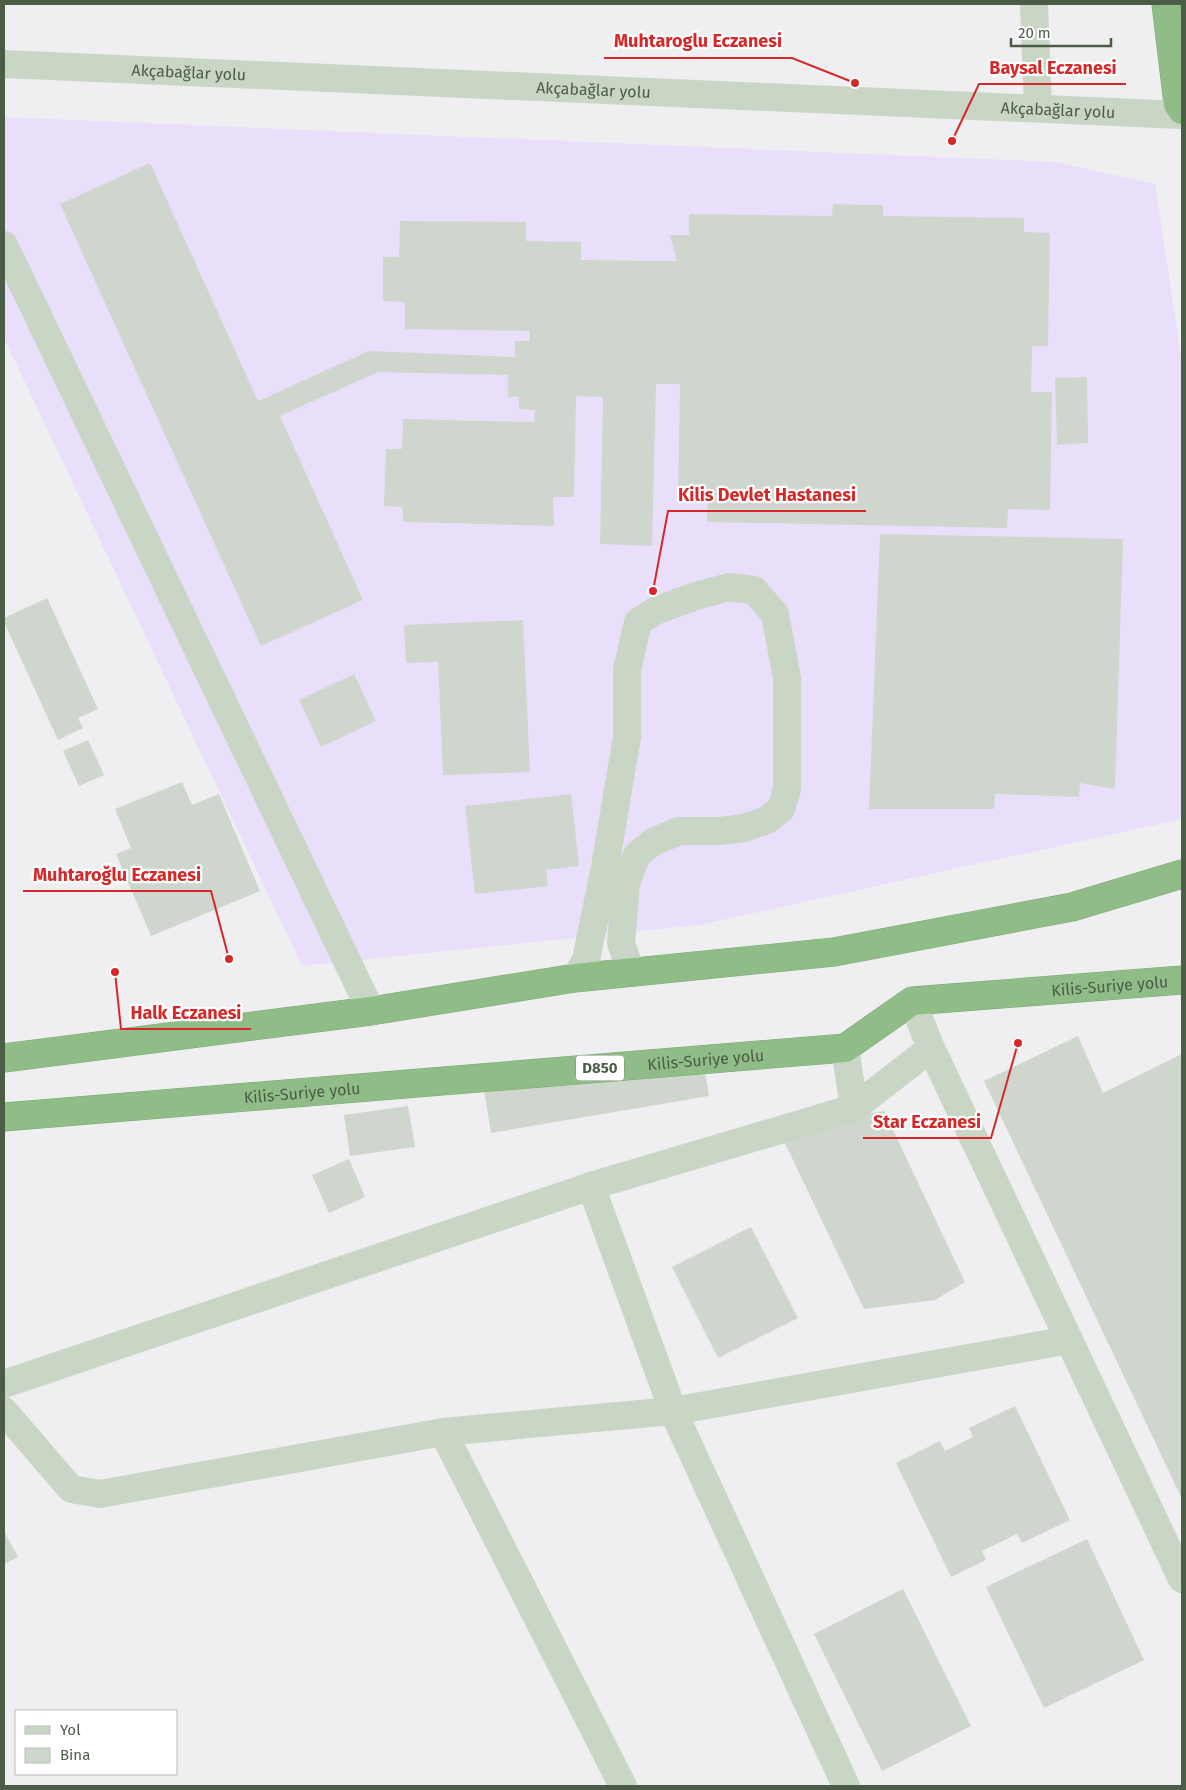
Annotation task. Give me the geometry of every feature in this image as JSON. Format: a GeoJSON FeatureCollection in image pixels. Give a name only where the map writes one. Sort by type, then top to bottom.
{"type":"FeatureCollection","features":[{"type":"Feature","properties":{"kind":"highway"},"geometry":{"type":"LineString","coordinates":[[1166,4],[1178,104],[1182,110]]}},
{"type":"Feature","properties":{"kind":"highway"},"geometry":{"type":"LineString","coordinates":[[4,1058],[372,1011],[575,978],[834,952],[1072,907],[1182,874]]}},
{"type":"Feature","properties":{"kind":"highway","name":"Kilis-Suriye yolu"},"geometry":{"type":"LineString","coordinates":[[912,1000],[1182,980]]}},
{"type":"Feature","properties":{"kind":"highway"},"geometry":{"type":"LineString","coordinates":[[845,1048],[912,1000]]}},
{"type":"Feature","properties":{"kind":"highway","name":"Kilis-Suriye yolu"},"geometry":{"type":"LineString","coordinates":[[4,1117],[845,1048]]}},
{"type":"Feature","properties":{"kind":"street"},"geometry":{"type":"LineString","coordinates":[[1034,4],[1038,107]]}},
{"type":"Feature","properties":{"kind":"street","name":"Akçabağlar yolu"},"geometry":{"type":"LineString","coordinates":[[4,64],[1038,107],[1096,113],[1182,115]]}},
{"type":"Feature","properties":{"kind":"street"},"geometry":{"type":"LineString","coordinates":[[4,245],[372,1011]]}},
{"type":"Feature","properties":{"kind":"street"},"geometry":{"type":"LineString","coordinates":[[575,978],[586,960],[610,841],[627,737],[628,670],[638,622],[654,611],[696,596],[729,587],[754,590],[775,614],[787,678],[787,789],[781,810],[767,820],[744,828],[720,831],[679,831],[653,842],[637,855],[626,883],[620,943],[631,972]]}},
{"type":"Feature","properties":{"kind":"street"},"geometry":{"type":"LineString","coordinates":[[912,1000],[931,1048],[1182,1579]]}},
{"type":"Feature","properties":{"kind":"street"},"geometry":{"type":"LineString","coordinates":[[845,1048],[854,1108]]}},
{"type":"Feature","properties":{"kind":"street"},"geometry":{"type":"LineString","coordinates":[[4,1384],[592,1186],[854,1108],[931,1048]]}},
{"type":"Feature","properties":{"kind":"street"},"geometry":{"type":"LineString","coordinates":[[592,1186],[673,1411],[846,1786]]}},
{"type":"Feature","properties":{"kind":"street"},"geometry":{"type":"LineString","coordinates":[[4,1411],[71,1489],[100,1494],[443,1432],[673,1411],[1069,1340]]}},
{"type":"Feature","properties":{"kind":"street"},"geometry":{"type":"LineString","coordinates":[[443,1432],[623,1786]]}},
{"type":"Feature","properties":{"kind":"shaded area"},"geometry":{"type":"Polygon","coordinates":[[[4,117],[1055,162],[1155,184],[1182,363],[1182,819],[699,925],[302,966],[4,338],[4,117]]]}},
{"type":"Feature","properties":{"kind":"building"},"geometry":{"type":"Polygon","coordinates":[[[150,163],[258,401],[369,351],[515,357],[515,341],[530,341],[530,331],[405,329],[405,302],[383,301],[383,257],[399,257],[400,221],[526,222],[526,241],[581,242],[581,260],[677,261],[670,235],[689,235],[689,214],[832,216],[833,204],[883,205],[883,216],[1024,218],[1024,232],[1050,233],[1048,346],[1032,346],[1031,392],[1052,392],[1050,510],[1008,509],[1007,528],[707,522],[708,500],[678,500],[680,384],[656,384],[652,546],[600,544],[603,397],[576,396],[574,497],[553,497],[554,526],[404,522],[402,507],[384,506],[386,449],[402,449],[403,419],[534,422],[535,410],[519,409],[519,397],[508,397],[508,375],[378,372],[280,416],[363,600],[261,646],[60,204],[150,163]]]}},
{"type":"Feature","properties":{"kind":"building"},"geometry":{"type":"Polygon","coordinates":[[[1087,377],[1088,443],[1057,445],[1055,378],[1087,377]]]}},
{"type":"Feature","properties":{"kind":"building"},"geometry":{"type":"Polygon","coordinates":[[[880,534],[1123,539],[1115,789],[1080,783],[1079,797],[995,794],[994,809],[869,809],[880,534]]]}},
{"type":"Feature","properties":{"kind":"building"},"geometry":{"type":"Polygon","coordinates":[[[47,598],[98,709],[78,718],[83,728],[58,740],[4,622],[4,618],[47,598]]]}},
{"type":"Feature","properties":{"kind":"building"},"geometry":{"type":"Polygon","coordinates":[[[523,620],[530,772],[443,775],[438,662],[406,663],[404,625],[523,620]]]}},
{"type":"Feature","properties":{"kind":"building"},"geometry":{"type":"Polygon","coordinates":[[[354,674],[376,721],[321,747],[299,700],[354,674]]]}},
{"type":"Feature","properties":{"kind":"building"},"geometry":{"type":"Polygon","coordinates":[[[88,740],[104,775],[79,786],[63,751],[88,740]]]}},
{"type":"Feature","properties":{"kind":"building"},"geometry":{"type":"Polygon","coordinates":[[[182,782],[192,805],[219,794],[260,891],[151,936],[116,854],[131,848],[115,809],[182,782]]]}},
{"type":"Feature","properties":{"kind":"building"},"geometry":{"type":"Polygon","coordinates":[[[571,794],[579,866],[546,870],[548,886],[475,894],[465,806],[571,794]]]}},
{"type":"Feature","properties":{"kind":"building"},"geometry":{"type":"Polygon","coordinates":[[[1078,1036],[1103,1093],[1182,1054],[1182,1499],[984,1081],[1078,1036]]]}},
{"type":"Feature","properties":{"kind":"building"},"geometry":{"type":"Polygon","coordinates":[[[701,1048],[709,1096],[491,1133],[483,1084],[701,1048]]]}},
{"type":"Feature","properties":{"kind":"building"},"geometry":{"type":"Polygon","coordinates":[[[408,1106],[415,1147],[350,1156],[344,1115],[408,1106]]]}},
{"type":"Feature","properties":{"kind":"building"},"geometry":{"type":"Polygon","coordinates":[[[884,1111],[965,1282],[935,1300],[864,1309],[783,1139],[806,1124],[884,1111]]]}},
{"type":"Feature","properties":{"kind":"building"},"geometry":{"type":"Polygon","coordinates":[[[349,1159],[365,1197],[329,1213],[312,1175],[349,1159]]]}},
{"type":"Feature","properties":{"kind":"building"},"geometry":{"type":"Polygon","coordinates":[[[751,1227],[798,1318],[718,1358],[672,1267],[751,1227]]]}},
{"type":"Feature","properties":{"kind":"building"},"geometry":{"type":"Polygon","coordinates":[[[1015,1406],[1070,1520],[1022,1543],[1017,1534],[982,1551],[986,1560],[951,1577],[896,1463],[940,1441],[945,1451],[973,1437],[969,1428],[1015,1406]]]}},
{"type":"Feature","properties":{"kind":"building"},"geometry":{"type":"Polygon","coordinates":[[[4,1531],[18,1557],[4,1564],[4,1531]]]}},
{"type":"Feature","properties":{"kind":"building"},"geometry":{"type":"Polygon","coordinates":[[[1087,1539],[1144,1660],[1044,1708],[986,1587],[1087,1539]]]}},
{"type":"Feature","properties":{"kind":"building"},"geometry":{"type":"Polygon","coordinates":[[[903,1589],[971,1726],[882,1771],[814,1634],[903,1589]]]}},
{"type":"Feature","properties":{"kind":"place","name":"Muhtaroglu Eczanesi"},"geometry":{"type":"Point","coordinates":[855,83]}},
{"type":"Feature","properties":{"kind":"place","name":"Baysal Eczanesi"},"geometry":{"type":"Point","coordinates":[952,141]}},
{"type":"Feature","properties":{"kind":"place","name":"Kilis Devlet Hastanesi"},"geometry":{"type":"Point","coordinates":[653,591]}},
{"type":"Feature","properties":{"kind":"place","name":"Muhtaroğlu Eczanesi"},"geometry":{"type":"Point","coordinates":[229,959]}},
{"type":"Feature","properties":{"kind":"place","name":"Halk Eczanesi"},"geometry":{"type":"Point","coordinates":[115,972]}},
{"type":"Feature","properties":{"kind":"place","name":"Star Eczanesi"},"geometry":{"type":"Point","coordinates":[1018,1043]}}]}
